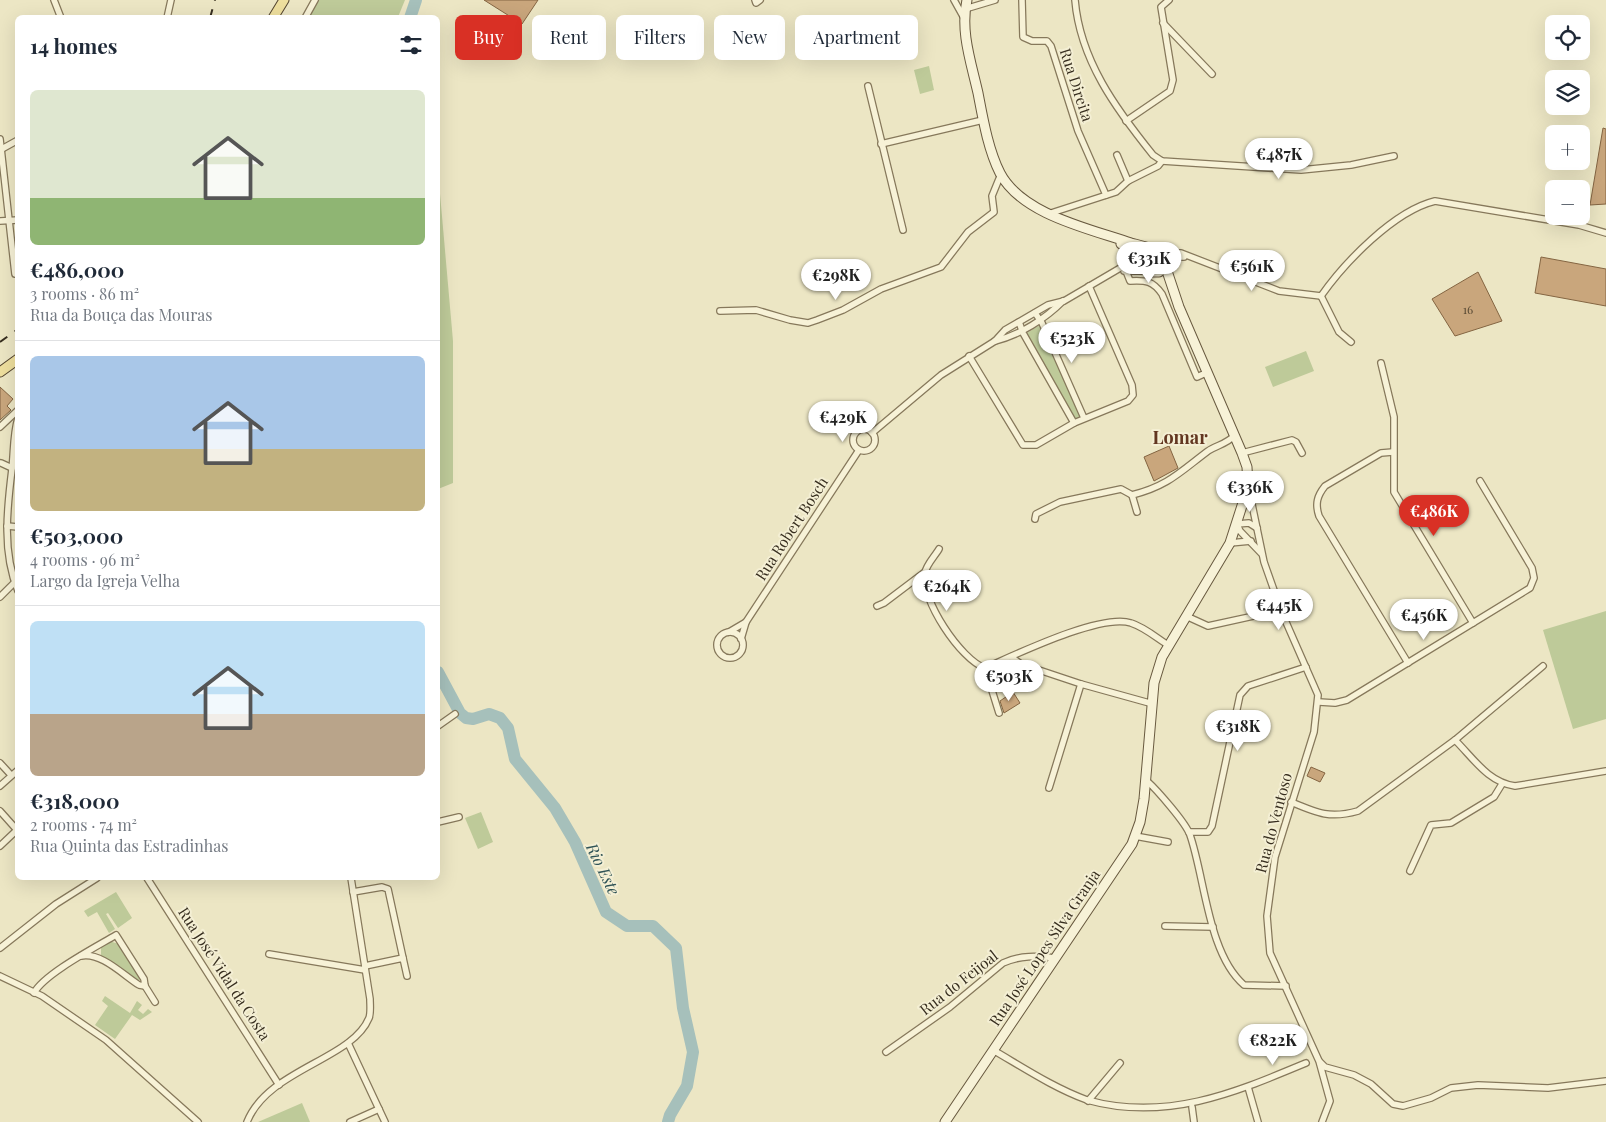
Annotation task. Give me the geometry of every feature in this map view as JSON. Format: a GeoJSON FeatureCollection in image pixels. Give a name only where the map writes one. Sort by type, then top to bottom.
{"type":"FeatureCollection","features":[{"type":"Feature","properties":{"kind":"main road"},"geometry":{"type":"LineString","coordinates":[[275,15],[284,0]]}},
{"type":"Feature","properties":{"kind":"main road"},"geometry":{"type":"LineString","coordinates":[[964,9],[966,40],[983,120],[1001,174],[1026,200],[1048,214],[1159,252],[1165,264],[1179,307],[1242,453],[1247,467],[1248,487]]}},
{"type":"Feature","properties":{"kind":"main road"},"geometry":{"type":"LineString","coordinates":[[1100,232],[1144,258]]}},
{"type":"Feature","properties":{"kind":"main road"},"geometry":{"type":"LineString","coordinates":[[1159,252],[1150,252],[1144,258],[1144,265],[1167,287],[1179,307]]}},
{"type":"Feature","properties":{"kind":"main road"},"geometry":{"type":"LineString","coordinates":[[1151,272],[1159,272],[1165,264]]}},
{"type":"Feature","properties":{"kind":"main road"},"geometry":{"type":"LineString","coordinates":[[0,372],[15,361]]}},
{"type":"Feature","properties":{"kind":"main road","name":"Rua José Lopes Silva Granja"},"geometry":{"type":"LineString","coordinates":[[945,1122],[1135,836],[1140,822],[1147,782],[1154,683],[1162,657],[1230,543],[1248,487]]}},
{"type":"Feature","properties":{"kind":"street"},"geometry":{"type":"LineString","coordinates":[[54,0],[59,15]]}},
{"type":"Feature","properties":{"kind":"street"},"geometry":{"type":"LineString","coordinates":[[168,15],[171,0]]}},
{"type":"Feature","properties":{"kind":"street"},"geometry":{"type":"LineString","coordinates":[[307,15],[315,0]]}},
{"type":"Feature","properties":{"kind":"street"},"geometry":{"type":"LineString","coordinates":[[954,0],[964,9],[994,0]]}},
{"type":"Feature","properties":{"kind":"street","name":"Rua Direita"},"geometry":{"type":"LineString","coordinates":[[1022,0],[1023,37],[1032,42],[1047,42],[1051,46],[1078,131],[1106,195]]}},
{"type":"Feature","properties":{"kind":"street"},"geometry":{"type":"LineString","coordinates":[[1075,0],[1082,41],[1111,99],[1153,154],[1162,161],[1301,170],[1351,165],[1394,156]]}},
{"type":"Feature","properties":{"kind":"street"},"geometry":{"type":"LineString","coordinates":[[1126,121],[1170,91],[1173,80],[1161,7],[1169,0]]}},
{"type":"Feature","properties":{"kind":"street"},"geometry":{"type":"LineString","coordinates":[[1163,23],[1212,74]]}},
{"type":"Feature","properties":{"kind":"street"},"geometry":{"type":"LineString","coordinates":[[868,86],[903,230]]}},
{"type":"Feature","properties":{"kind":"street"},"geometry":{"type":"LineString","coordinates":[[881,144],[983,120]]}},
{"type":"Feature","properties":{"kind":"street"},"geometry":{"type":"LineString","coordinates":[[0,140],[1,168],[15,267]]}},
{"type":"Feature","properties":{"kind":"street"},"geometry":{"type":"LineString","coordinates":[[1,150],[15,142]]}},
{"type":"Feature","properties":{"kind":"street"},"geometry":{"type":"LineString","coordinates":[[1117,154],[1128,181]]}},
{"type":"Feature","properties":{"kind":"street"},"geometry":{"type":"LineString","coordinates":[[1048,214],[1116,192],[1128,181],[1158,166],[1162,161]]}},
{"type":"Feature","properties":{"kind":"street"},"geometry":{"type":"LineString","coordinates":[[720,311],[756,310],[808,323],[842,310],[881,289],[945,265],[968,232],[994,212],[992,196],[1001,174]]}},
{"type":"Feature","properties":{"kind":"street"},"geometry":{"type":"LineString","coordinates":[[1321,296],[1358,254],[1392,225],[1420,205],[1435,201],[1455,202],[1490,212],[1579,225],[1606,233]]}},
{"type":"Feature","properties":{"kind":"street"},"geometry":{"type":"LineString","coordinates":[[0,221],[15,221]]}},
{"type":"Feature","properties":{"kind":"street"},"geometry":{"type":"LineString","coordinates":[[1118,242],[1128,254],[1126,267],[1130,281],[1146,280],[1154,283],[1162,294],[1196,377],[1208,372]]}},
{"type":"Feature","properties":{"kind":"street"},"geometry":{"type":"LineString","coordinates":[[1159,252],[1181,253],[1279,291],[1321,296]]}},
{"type":"Feature","properties":{"kind":"street"},"geometry":{"type":"LineString","coordinates":[[1165,264],[1172,257],[1191,258]]}},
{"type":"Feature","properties":{"kind":"street"},"geometry":{"type":"LineString","coordinates":[[995,341],[1005,330],[1035,313],[1064,301],[1144,258]]}},
{"type":"Feature","properties":{"kind":"street"},"geometry":{"type":"LineString","coordinates":[[1126,267],[1151,272]]}},
{"type":"Feature","properties":{"kind":"street"},"geometry":{"type":"LineString","coordinates":[[969,356],[1023,445],[1036,445],[1084,418],[1128,400],[1133,395],[1132,385],[1089,286]]}},
{"type":"Feature","properties":{"kind":"street"},"geometry":{"type":"LineString","coordinates":[[1321,296],[1339,332],[1351,342]]}},
{"type":"Feature","properties":{"kind":"street"},"geometry":{"type":"LineString","coordinates":[[872,433],[941,375],[995,341],[1007,338],[1041,320],[1064,301]]}},
{"type":"Feature","properties":{"kind":"street"},"geometry":{"type":"LineString","coordinates":[[1035,313],[1041,320],[1084,418]]}},
{"type":"Feature","properties":{"kind":"street"},"geometry":{"type":"LineString","coordinates":[[1019,322],[1074,423]]}},
{"type":"Feature","properties":{"kind":"street"},"geometry":{"type":"LineString","coordinates":[[1381,363],[1394,417],[1394,492],[1473,622]]}},
{"type":"Feature","properties":{"kind":"street"},"geometry":{"type":"LineString","coordinates":[[0,427],[15,413]]}},
{"type":"Feature","properties":{"kind":"street","name":"Rua Robert Bosch"},"geometry":{"type":"LineString","coordinates":[[863,430],[872,433],[874,442],[872,448],[866,451],[859,450],[854,443],[855,434],[863,430]]}},
{"type":"Feature","properties":{"kind":"street"},"geometry":{"type":"LineString","coordinates":[[1035,520],[1036,514],[1060,502],[1121,489],[1132,494],[1154,489],[1178,476],[1210,450],[1229,441],[1235,435]]}},
{"type":"Feature","properties":{"kind":"street"},"geometry":{"type":"LineString","coordinates":[[1242,453],[1292,440],[1296,442],[1302,454]]}},
{"type":"Feature","properties":{"kind":"street"},"geometry":{"type":"LineString","coordinates":[[0,596],[14,583],[8,553],[7,526],[8,490],[15,443]]}},
{"type":"Feature","properties":{"kind":"street","name":"Rua Robert Bosch"},"geometry":{"type":"LineString","coordinates":[[746,622],[722,636],[717,643],[718,651],[724,657],[732,658],[739,655],[743,648],[741,639],[746,622],[859,450]]}},
{"type":"Feature","properties":{"kind":"street"},"geometry":{"type":"LineString","coordinates":[[1393,452],[1381,453],[1325,486],[1320,493],[1317,509],[1319,516],[1408,663]]}},
{"type":"Feature","properties":{"kind":"street"},"geometry":{"type":"LineString","coordinates":[[1,463],[12,468]]}},
{"type":"Feature","properties":{"kind":"street"},"geometry":{"type":"LineString","coordinates":[[1248,487],[1262,555],[1281,610],[1317,691],[1319,702],[1335,703],[1347,700],[1530,588],[1534,578],[1532,568],[1480,481]]}},
{"type":"Feature","properties":{"kind":"street"},"geometry":{"type":"LineString","coordinates":[[1132,494],[1137,512]]}},
{"type":"Feature","properties":{"kind":"street"},"geometry":{"type":"LineString","coordinates":[[1257,528],[1249,523],[1237,524],[1240,531],[1262,555]]}},
{"type":"Feature","properties":{"kind":"street"},"geometry":{"type":"LineString","coordinates":[[7,526],[15,526]]}},
{"type":"Feature","properties":{"kind":"street"},"geometry":{"type":"LineString","coordinates":[[1230,543],[1251,541]]}},
{"type":"Feature","properties":{"kind":"street"},"geometry":{"type":"LineString","coordinates":[[877,606],[884,603],[925,572],[939,549]]}},
{"type":"Feature","properties":{"kind":"street"},"geometry":{"type":"LineString","coordinates":[[925,572],[927,592],[935,611],[947,630],[971,660],[985,668],[999,713]]}},
{"type":"Feature","properties":{"kind":"street"},"geometry":{"type":"LineString","coordinates":[[1186,616],[1208,626],[1220,625],[1281,610]]}},
{"type":"Feature","properties":{"kind":"street"},"geometry":{"type":"LineString","coordinates":[[985,668],[1071,631],[1122,621],[1133,623],[1168,645]]}},
{"type":"Feature","properties":{"kind":"street"},"geometry":{"type":"LineString","coordinates":[[729,632],[737,634],[741,639]]}},
{"type":"Feature","properties":{"kind":"street"},"geometry":{"type":"LineString","coordinates":[[1011,657],[1021,664],[1081,684],[1152,704]]}},
{"type":"Feature","properties":{"kind":"street"},"geometry":{"type":"LineString","coordinates":[[1291,802],[1322,815],[1343,815],[1358,811],[1455,740],[1543,666]]}},
{"type":"Feature","properties":{"kind":"street"},"geometry":{"type":"LineString","coordinates":[[1190,832],[1208,832],[1212,826],[1240,695],[1248,686],[1306,667]]}},
{"type":"Feature","properties":{"kind":"street"},"geometry":{"type":"LineString","coordinates":[[1048,788],[1081,684]]}},
{"type":"Feature","properties":{"kind":"street","name":"Rua do Ventoso"},"geometry":{"type":"LineString","coordinates":[[1319,702],[1314,732],[1275,857],[1267,916],[1270,953],[1277,974],[1286,986],[1319,1060],[1330,1102],[1322,1122]]}},
{"type":"Feature","properties":{"kind":"street"},"geometry":{"type":"LineString","coordinates":[[440,725],[455,714]]}},
{"type":"Feature","properties":{"kind":"street"},"geometry":{"type":"LineString","coordinates":[[1455,740],[1488,776],[1502,784],[1515,786],[1606,772]]}},
{"type":"Feature","properties":{"kind":"street"},"geometry":{"type":"LineString","coordinates":[[0,763],[11,775]]}},
{"type":"Feature","properties":{"kind":"street"},"geometry":{"type":"LineString","coordinates":[[0,786],[15,772]]}},
{"type":"Feature","properties":{"kind":"street"},"geometry":{"type":"LineString","coordinates":[[1147,782],[1158,790],[1190,832],[1213,927],[1228,966],[1244,985],[1286,986]]}},
{"type":"Feature","properties":{"kind":"street"},"geometry":{"type":"LineString","coordinates":[[1410,871],[1431,825],[1452,823],[1494,797],[1502,784]]}},
{"type":"Feature","properties":{"kind":"street"},"geometry":{"type":"LineString","coordinates":[[0,811],[15,828]]}},
{"type":"Feature","properties":{"kind":"street"},"geometry":{"type":"LineString","coordinates":[[440,821],[459,816]]}},
{"type":"Feature","properties":{"kind":"street"},"geometry":{"type":"LineString","coordinates":[[0,846],[15,832]]}},
{"type":"Feature","properties":{"kind":"street"},"geometry":{"type":"LineString","coordinates":[[1135,836],[1168,842]]}},
{"type":"Feature","properties":{"kind":"street"},"geometry":{"type":"LineString","coordinates":[[0,948],[56,904],[94,880]]}},
{"type":"Feature","properties":{"kind":"street","name":"Rua José Vidal da Costa"},"geometry":{"type":"LineString","coordinates":[[148,880],[279,1085]]}},
{"type":"Feature","properties":{"kind":"street"},"geometry":{"type":"LineString","coordinates":[[248,1122],[259,1101],[310,1064],[349,1042],[361,1031],[369,1017],[370,999],[351,880]]}},
{"type":"Feature","properties":{"kind":"street"},"geometry":{"type":"LineString","coordinates":[[353,892],[382,886],[388,889],[407,976]]}},
{"type":"Feature","properties":{"kind":"street"},"geometry":{"type":"LineString","coordinates":[[1165,926],[1213,927]]}},
{"type":"Feature","properties":{"kind":"street"},"geometry":{"type":"LineString","coordinates":[[34,993],[42,981],[116,935],[144,979],[145,986],[155,1002]]}},
{"type":"Feature","properties":{"kind":"street"},"geometry":{"type":"LineString","coordinates":[[98,958],[101,943]]}},
{"type":"Feature","properties":{"kind":"street"},"geometry":{"type":"LineString","coordinates":[[269,954],[365,968],[403,958]]}},
{"type":"Feature","properties":{"kind":"street"},"geometry":{"type":"LineString","coordinates":[[81,956],[87,955],[98,958],[139,985],[145,986]]}},
{"type":"Feature","properties":{"kind":"street","name":"Rua do Feijoal"},"geometry":{"type":"LineString","coordinates":[[886,1052],[950,1007],[1002,963],[1012,959],[1032,956],[1055,958]]}},
{"type":"Feature","properties":{"kind":"street"},"geometry":{"type":"LineString","coordinates":[[0,976],[34,993],[121,1051],[198,1122]]}},
{"type":"Feature","properties":{"kind":"street"},"geometry":{"type":"LineString","coordinates":[[349,1042],[385,1122]]}},
{"type":"Feature","properties":{"kind":"street"},"geometry":{"type":"LineString","coordinates":[[993,1050],[1056,1086],[1088,1101],[1144,1112],[1192,1107],[1306,1064]]}},
{"type":"Feature","properties":{"kind":"street"},"geometry":{"type":"LineString","coordinates":[[1319,1060],[1325,1067],[1354,1075],[1371,1084],[1393,1104],[1403,1106],[1431,1098],[1451,1088],[1478,1085],[1548,1088],[1606,1081]]}},
{"type":"Feature","properties":{"kind":"street"},"geometry":{"type":"LineString","coordinates":[[1088,1101],[1120,1063]]}},
{"type":"Feature","properties":{"kind":"street"},"geometry":{"type":"LineString","coordinates":[[1248,1087],[1258,1122]]}},
{"type":"Feature","properties":{"kind":"street"},"geometry":{"type":"LineString","coordinates":[[1192,1107],[1194,1122]]}},
{"type":"Feature","properties":{"kind":"street"},"geometry":{"type":"LineString","coordinates":[[350,1122],[379,1109]]}},
{"type":"Feature","properties":{"kind":"green space"},"geometry":{"type":"Polygon","coordinates":[[[319,0],[405,0],[399,15],[310,15],[319,0]]]}},
{"type":"Feature","properties":{"kind":"green space"},"geometry":{"type":"Polygon","coordinates":[[[929,66],[934,90],[920,94],[914,70],[929,66]]]}},
{"type":"Feature","properties":{"kind":"green space"},"geometry":{"type":"Polygon","coordinates":[[[440,194],[453,341],[453,483],[440,488],[440,194]]]}},
{"type":"Feature","properties":{"kind":"green space"},"geometry":{"type":"Polygon","coordinates":[[[1040,325],[1080,417],[1075,420],[1027,333],[1040,325]]]}},
{"type":"Feature","properties":{"kind":"green space"},"geometry":{"type":"Polygon","coordinates":[[[1306,351],[1314,371],[1273,387],[1265,367],[1306,351]]]}},
{"type":"Feature","properties":{"kind":"green space"},"geometry":{"type":"Polygon","coordinates":[[[1606,611],[1606,719],[1573,729],[1543,630],[1606,611]]]}},
{"type":"Feature","properties":{"kind":"green space"},"geometry":{"type":"Polygon","coordinates":[[[481,812],[493,842],[478,849],[465,818],[481,812]]]}},
{"type":"Feature","properties":{"kind":"green space"},"geometry":{"type":"Polygon","coordinates":[[[116,892],[132,918],[118,928],[108,913],[106,914],[115,929],[109,933],[97,912],[88,917],[84,911],[116,892]]]}},
{"type":"Feature","properties":{"kind":"green space"},"geometry":{"type":"Polygon","coordinates":[[[109,941],[119,944],[140,977],[139,981],[101,957],[101,947],[109,941]]]}},
{"type":"Feature","properties":{"kind":"green space"},"geometry":{"type":"Polygon","coordinates":[[[105,996],[130,1013],[137,1001],[142,1005],[138,1010],[143,1014],[148,1009],[152,1012],[140,1020],[132,1015],[115,1039],[95,1025],[108,1006],[102,1001],[105,996]]]}},
{"type":"Feature","properties":{"kind":"green space"},"geometry":{"type":"Polygon","coordinates":[[[302,1103],[310,1122],[258,1122],[302,1103]]]}},
{"type":"Feature","properties":{"kind":"building"},"geometry":{"type":"Polygon","coordinates":[[[484,0],[538,0],[522,24],[522,15],[508,15],[484,0]]]}},
{"type":"Feature","properties":{"kind":"building"},"geometry":{"type":"Polygon","coordinates":[[[1603,128],[1606,129],[1606,204],[1590,205],[1603,128]]]}},
{"type":"Feature","properties":{"kind":"building"},"geometry":{"type":"Polygon","coordinates":[[[1541,257],[1606,269],[1606,306],[1535,293],[1541,257]]]}},
{"type":"Feature","properties":{"kind":"building"},"geometry":{"type":"Polygon","coordinates":[[[1478,272],[1502,321],[1455,336],[1432,299],[1478,272]]]}},
{"type":"Feature","properties":{"kind":"building"},"geometry":{"type":"Polygon","coordinates":[[[0,387],[13,399],[7,406],[11,410],[0,420],[0,387]]]}},
{"type":"Feature","properties":{"kind":"building"},"geometry":{"type":"Polygon","coordinates":[[[1169,446],[1178,468],[1154,481],[1144,457],[1169,446]]]}},
{"type":"Feature","properties":{"kind":"building"},"geometry":{"type":"Polygon","coordinates":[[[1013,692],[1020,703],[1004,713],[1000,701],[1013,692]]]}},
{"type":"Feature","properties":{"kind":"building"},"geometry":{"type":"Polygon","coordinates":[[[1311,767],[1325,773],[1320,782],[1307,776],[1311,767]]]}},
{"type":"Feature","properties":{"kind":"waterway","name":"Rio Este"},"geometry":{"type":"LineString","coordinates":[[411,15],[416,0]]}},
{"type":"Feature","properties":{"kind":"waterway","name":"Rio Este"},"geometry":{"type":"LineString","coordinates":[[440,676],[460,713],[466,718],[473,719],[489,714],[500,718],[508,728],[515,759],[555,808],[575,842],[606,912],[627,926],[653,926],[676,948],[683,1008],[693,1052],[687,1086],[668,1122]]}},
{"type":"Feature","properties":{"kind":"railway"},"geometry":{"type":"LineString","coordinates":[[211,15],[215,0]]}},
{"type":"Feature","properties":{"kind":"railway"},"geometry":{"type":"LineString","coordinates":[[0,342],[15,331]]}},
{"type":"Feature","properties":{"kind":"district","name":"Lomar"},"geometry":{"type":"Point","coordinates":[1180,438]}}]}
